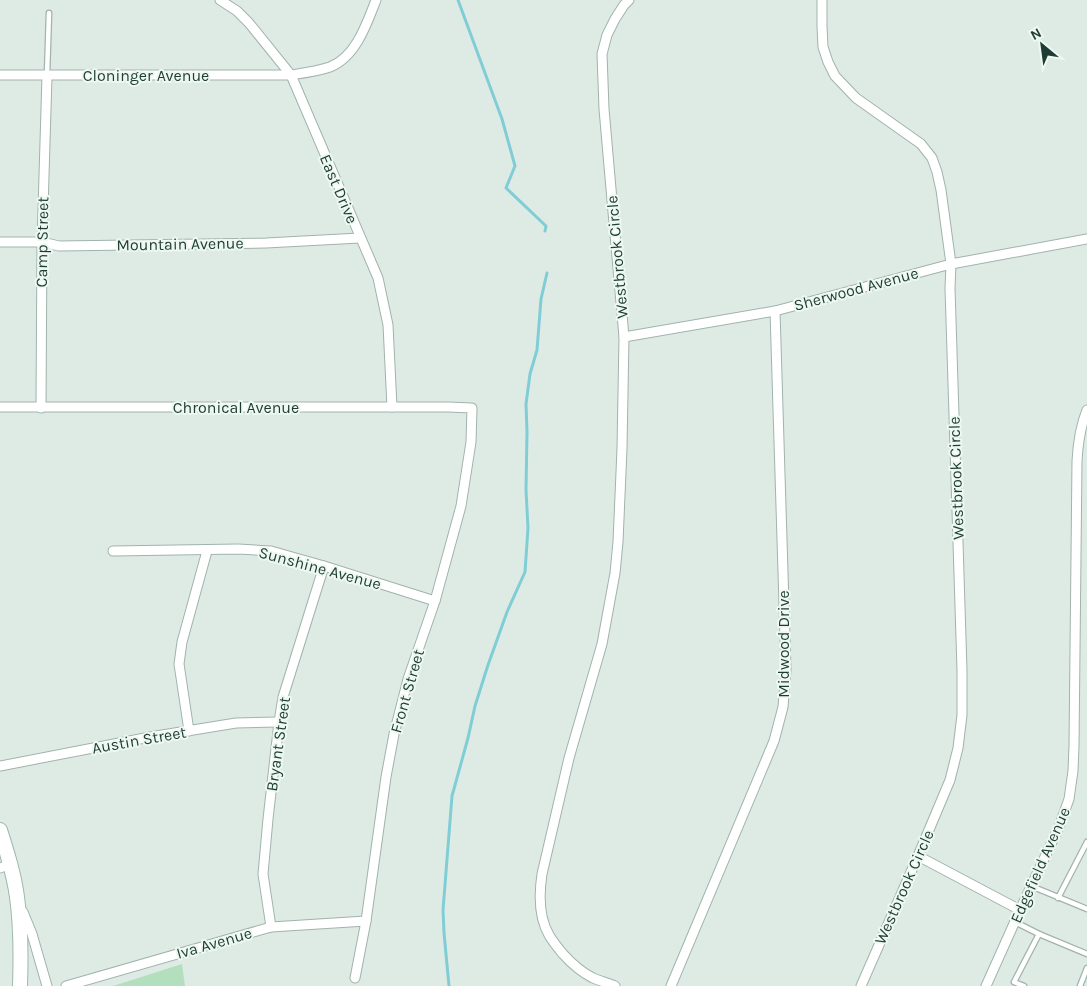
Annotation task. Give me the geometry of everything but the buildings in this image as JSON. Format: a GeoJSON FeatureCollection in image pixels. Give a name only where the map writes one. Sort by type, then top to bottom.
{"type":"FeatureCollection","features":[{"type":"Feature","properties":{"kind":"main road"},"geometry":{"type":"LineString","coordinates":[[0,830],[5,866],[17,897],[20,986]]}},
{"type":"Feature","properties":{"kind":"street","name":"East Drive"},"geometry":{"type":"LineString","coordinates":[[220,0],[237,11],[249,23],[291,75],[378,278],[388,325],[392,407]]}},
{"type":"Feature","properties":{"kind":"street","name":"Cloninger Avenue"},"geometry":{"type":"LineString","coordinates":[[0,75],[291,75],[314,71],[332,66],[346,57],[364,28],[376,0]]}},
{"type":"Feature","properties":{"kind":"street","name":"Westbrook Circle"},"geometry":{"type":"LineString","coordinates":[[615,986],[593,978],[580,970],[556,946],[548,934],[543,921],[540,888],[570,758],[602,644],[618,542],[622,458],[624,337],[604,109],[602,54],[607,35],[628,0]]}},
{"type":"Feature","properties":{"kind":"street","name":"Westbrook Circle"},"geometry":{"type":"LineString","coordinates":[[822,0],[823,47],[835,76],[856,98],[921,144],[932,158],[941,190],[951,264],[950,288],[962,661],[962,714],[958,748],[950,780],[861,986]]}},
{"type":"Feature","properties":{"kind":"street","name":"Camp Street"},"geometry":{"type":"LineString","coordinates":[[40,408],[47,76]]}},
{"type":"Feature","properties":{"kind":"street","name":"Mountain Avenue"},"geometry":{"type":"LineString","coordinates":[[0,242],[42,242],[69,246],[266,243],[360,238]]}},
{"type":"Feature","properties":{"kind":"street","name":"Sherwood Avenue"},"geometry":{"type":"LineString","coordinates":[[624,337],[774,311],[951,264],[1087,239]]}},
{"type":"Feature","properties":{"kind":"street","name":"Midwood Drive"},"geometry":{"type":"LineString","coordinates":[[671,986],[774,741],[783,707],[786,670],[774,311]]}},
{"type":"Feature","properties":{"kind":"street","name":"Chronical Avenue"},"geometry":{"type":"LineString","coordinates":[[0,407],[472,408]]}},
{"type":"Feature","properties":{"kind":"street","name":"Front Street"},"geometry":{"type":"LineString","coordinates":[[354,978],[366,921],[386,777],[394,734],[408,679],[435,601],[461,506],[471,442],[472,408]]}},
{"type":"Feature","properties":{"kind":"street","name":"Edgefield Avenue"},"geometry":{"type":"LineString","coordinates":[[986,986],[1069,799],[1073,771],[1076,461],[1080,429],[1087,410]]}},
{"type":"Feature","properties":{"kind":"street","name":"Sunshine Avenue"},"geometry":{"type":"LineString","coordinates":[[113,551],[271,551],[435,601]]}},
{"type":"Feature","properties":{"kind":"street"},"geometry":{"type":"LineString","coordinates":[[189,731],[179,664],[182,642],[207,551]]}},
{"type":"Feature","properties":{"kind":"street","name":"Bryant Street"},"geometry":{"type":"LineString","coordinates":[[271,927],[264,874],[279,722],[283,697],[324,566]]}},
{"type":"Feature","properties":{"kind":"street","name":"Austin Street"},"geometry":{"type":"LineString","coordinates":[[0,766],[150,737],[236,723],[279,722]]}},
{"type":"Feature","properties":{"kind":"street"},"geometry":{"type":"LineString","coordinates":[[918,856],[1020,910]]}},
{"type":"Feature","properties":{"kind":"street"},"geometry":{"type":"LineString","coordinates":[[17,897],[32,934],[47,986]]}},
{"type":"Feature","properties":{"kind":"street","name":"Iva Avenue"},"geometry":{"type":"LineString","coordinates":[[66,986],[271,927],[366,921]]}},
{"type":"Feature","properties":{"kind":"lane"},"geometry":{"type":"LineString","coordinates":[[47,76],[50,13]]}},
{"type":"Feature","properties":{"kind":"lane"},"geometry":{"type":"LineString","coordinates":[[1058,898],[1087,842]]}},
{"type":"Feature","properties":{"kind":"lane"},"geometry":{"type":"LineString","coordinates":[[1031,886],[1087,909]]}},
{"type":"Feature","properties":{"kind":"lane"},"geometry":{"type":"LineString","coordinates":[[1015,922],[1087,954]]}},
{"type":"Feature","properties":{"kind":"lane"},"geometry":{"type":"LineString","coordinates":[[1024,986],[1014,982],[1039,934]]}},
{"type":"Feature","properties":{"kind":"lane"},"geometry":{"type":"LineString","coordinates":[[1080,986],[1087,968]]}},
{"type":"Feature","properties":{"kind":"green space"},"geometry":{"type":"Polygon","coordinates":[[[182,964],[185,986],[113,986],[182,964]]]}},
{"type":"Feature","properties":{"kind":"waterway"},"geometry":{"type":"LineString","coordinates":[[458,0],[502,119],[515,166],[506,188],[546,226],[545,231]]}},
{"type":"Feature","properties":{"kind":"waterway"},"geometry":{"type":"LineString","coordinates":[[449,986],[443,910],[452,796],[475,706],[488,665],[507,612],[525,572],[528,528],[526,404],[530,374],[537,350],[541,299],[547,273]]}}]}
